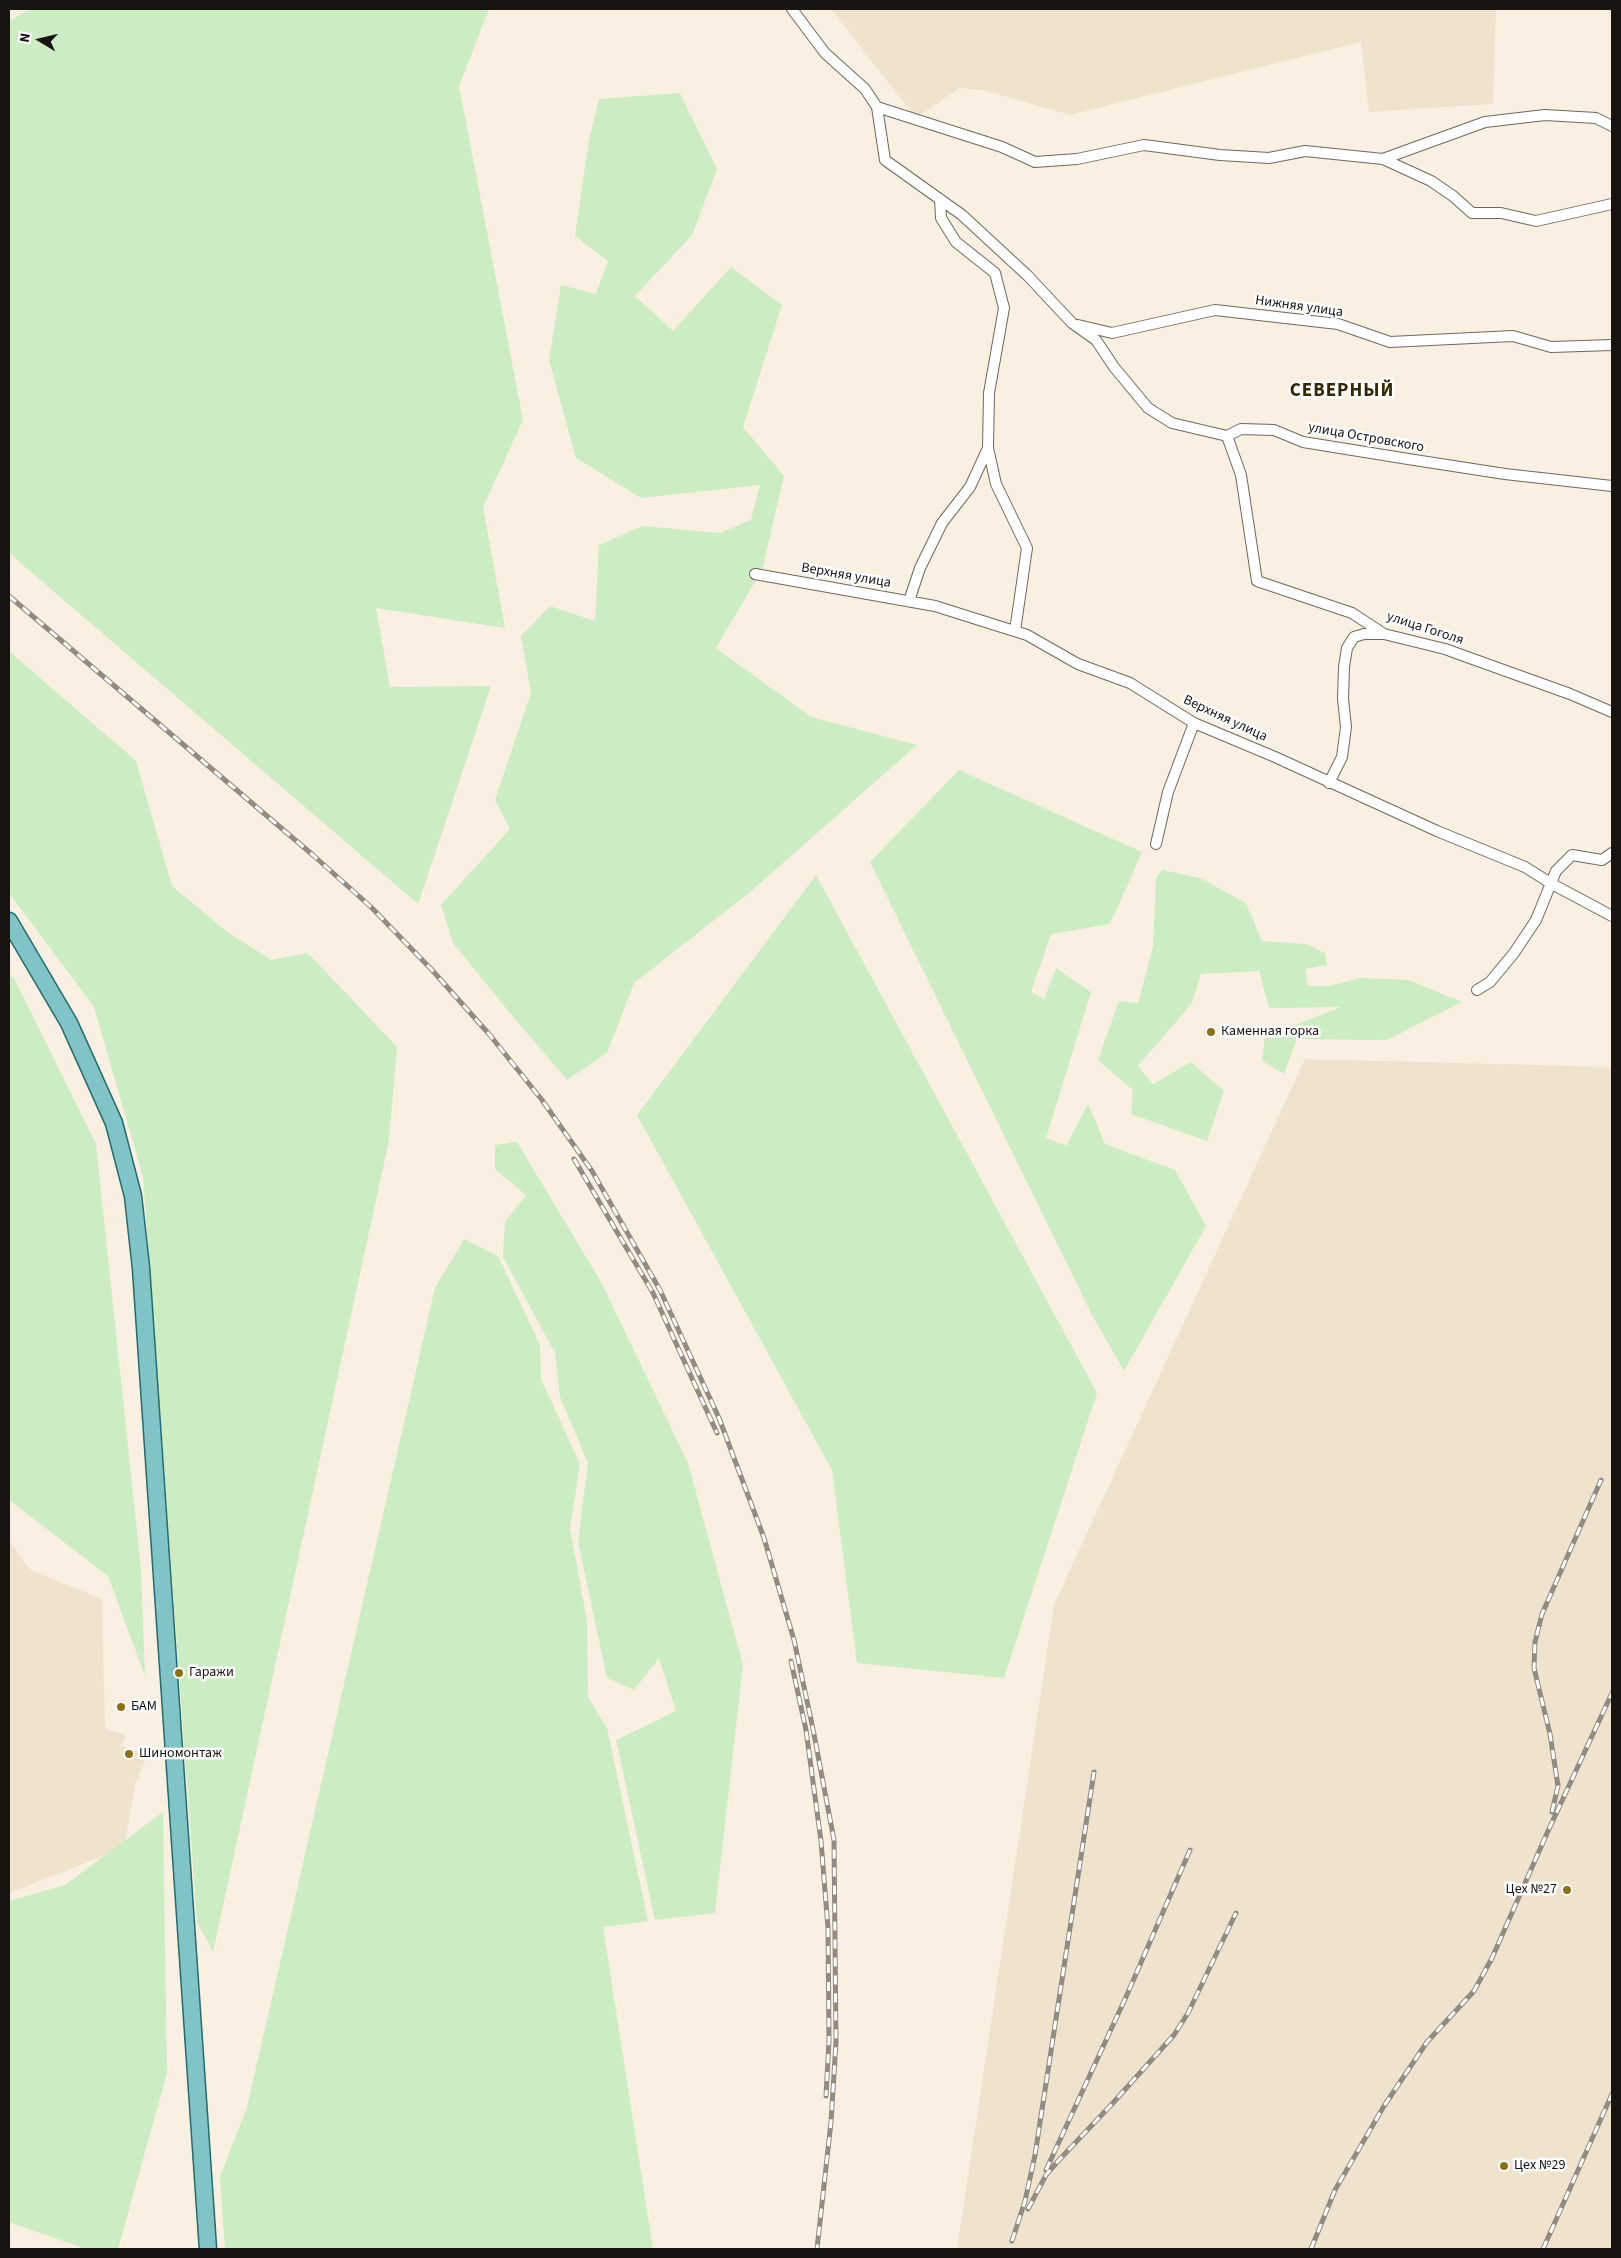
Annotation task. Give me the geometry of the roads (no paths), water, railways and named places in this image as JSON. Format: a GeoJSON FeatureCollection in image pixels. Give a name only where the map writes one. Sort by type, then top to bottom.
{"type":"FeatureCollection","features":[{"type":"Feature","properties":{"kind":"main road"},"geometry":{"type":"LineString","coordinates":[[9,921],[69,1023],[114,1123],[134,1196],[208,2249]]}},
{"type":"Feature","properties":{"kind":"street"},"geometry":{"type":"LineString","coordinates":[[792,9],[825,53],[865,89],[877,107],[1002,147],[1035,162],[1077,159],[1144,144],[1220,155],[1270,158],[1305,151],[1382,158],[1430,181],[1453,196],[1472,213],[1501,213],[1536,221],[1612,204]]}},
{"type":"Feature","properties":{"kind":"street","name":"улица Островского"},"geometry":{"type":"LineString","coordinates":[[877,107],[886,160],[962,215],[1028,276],[1072,323],[1096,340],[1114,367],[1148,408],[1172,423],[1227,436],[1241,429],[1274,430],[1303,442],[1505,474],[1612,486]]}},
{"type":"Feature","properties":{"kind":"street"},"geometry":{"type":"LineString","coordinates":[[1382,158],[1485,122],[1546,115],[1596,118],[1612,126]]}},
{"type":"Feature","properties":{"kind":"street"},"geometry":{"type":"LineString","coordinates":[[940,200],[941,218],[956,242],[995,273],[1004,308],[989,393],[988,448],[996,484],[1027,548],[1015,631]]}},
{"type":"Feature","properties":{"kind":"street","name":"Нижняя улица"},"geometry":{"type":"LineString","coordinates":[[1072,323],[1112,333],[1215,310],[1338,324],[1390,342],[1513,336],[1551,347],[1612,345]]}},
{"type":"Feature","properties":{"kind":"street","name":"улица Гоголя"},"geometry":{"type":"LineString","coordinates":[[1227,436],[1240,475],[1257,581],[1352,613],[1384,634],[1445,649],[1570,694],[1612,712]]}},
{"type":"Feature","properties":{"kind":"street"},"geometry":{"type":"LineString","coordinates":[[909,601],[920,568],[942,523],[970,487],[988,448]]}},
{"type":"Feature","properties":{"kind":"street","name":"Верхняя улица"},"geometry":{"type":"LineString","coordinates":[[755,574],[935,606],[1027,635],[1078,664],[1130,684],[1194,723],[1275,757],[1437,831],[1525,867],[1552,884],[1612,916]]}},
{"type":"Feature","properties":{"kind":"street"},"geometry":{"type":"LineString","coordinates":[[1329,783],[1342,757],[1346,728],[1343,699],[1344,667],[1347,648],[1354,638],[1364,634],[1384,634]]}},
{"type":"Feature","properties":{"kind":"street"},"geometry":{"type":"LineString","coordinates":[[1156,844],[1168,792],[1194,723]]}},
{"type":"Feature","properties":{"kind":"street"},"geometry":{"type":"LineString","coordinates":[[1477,990],[1490,982],[1514,953],[1536,920],[1556,871],[1572,855],[1602,860],[1612,853]]}},
{"type":"Feature","properties":{"kind":"railway"},"geometry":{"type":"LineString","coordinates":[[9,596],[314,856],[371,907],[432,970],[489,1034],[542,1100],[592,1171],[660,1290],[719,1418],[764,1538],[794,1640],[834,1840],[836,2042],[831,2122],[817,2249]]}},
{"type":"Feature","properties":{"kind":"railway"},"geometry":{"type":"LineString","coordinates":[[574,1159],[653,1293],[717,1433]]}},
{"type":"Feature","properties":{"kind":"railway"},"geometry":{"type":"LineString","coordinates":[[1552,1812],[1558,1786],[1550,1734],[1534,1668],[1535,1642],[1542,1614],[1601,1480]]}},
{"type":"Feature","properties":{"kind":"railway"},"geometry":{"type":"LineString","coordinates":[[791,1661],[806,1730],[821,1841],[828,1928],[829,2041],[826,2096]]}},
{"type":"Feature","properties":{"kind":"railway"},"geometry":{"type":"LineString","coordinates":[[1311,2249],[1335,2190],[1384,2106],[1427,2042],[1474,1991],[1492,1958],[1612,1693]]}},
{"type":"Feature","properties":{"kind":"railway"},"geometry":{"type":"LineString","coordinates":[[1012,2241],[1025,2201],[1035,2155],[1094,1772]]}},
{"type":"Feature","properties":{"kind":"railway"},"geometry":{"type":"LineString","coordinates":[[1046,2170],[1126,1997],[1190,1850]]}},
{"type":"Feature","properties":{"kind":"railway"},"geometry":{"type":"LineString","coordinates":[[1028,2209],[1046,2175],[1174,2035],[1188,2013],[1236,1913]]}},
{"type":"Feature","properties":{"kind":"railway"},"geometry":{"type":"LineString","coordinates":[[1543,2249],[1612,2094]]}},
{"type":"Feature","properties":{"kind":"place","name":"Каменная горка"},"geometry":{"type":"Point","coordinates":[1211,1032]}},
{"type":"Feature","properties":{"kind":"place","name":"Гаражи"},"geometry":{"type":"Point","coordinates":[179,1673]}},
{"type":"Feature","properties":{"kind":"place","name":"БАМ"},"geometry":{"type":"Point","coordinates":[121,1707]}},
{"type":"Feature","properties":{"kind":"place","name":"Шиномонтаж"},"geometry":{"type":"Point","coordinates":[129,1754]}},
{"type":"Feature","properties":{"kind":"place","name":"Цех №27"},"geometry":{"type":"Point","coordinates":[1567,1890]}},
{"type":"Feature","properties":{"kind":"place","name":"Цех №29"},"geometry":{"type":"Point","coordinates":[1504,2166]}},
{"type":"Feature","properties":{"kind":"district","name":"СЕВЕРНЫЙ"},"geometry":{"type":"Point","coordinates":[1342,392]}}]}
